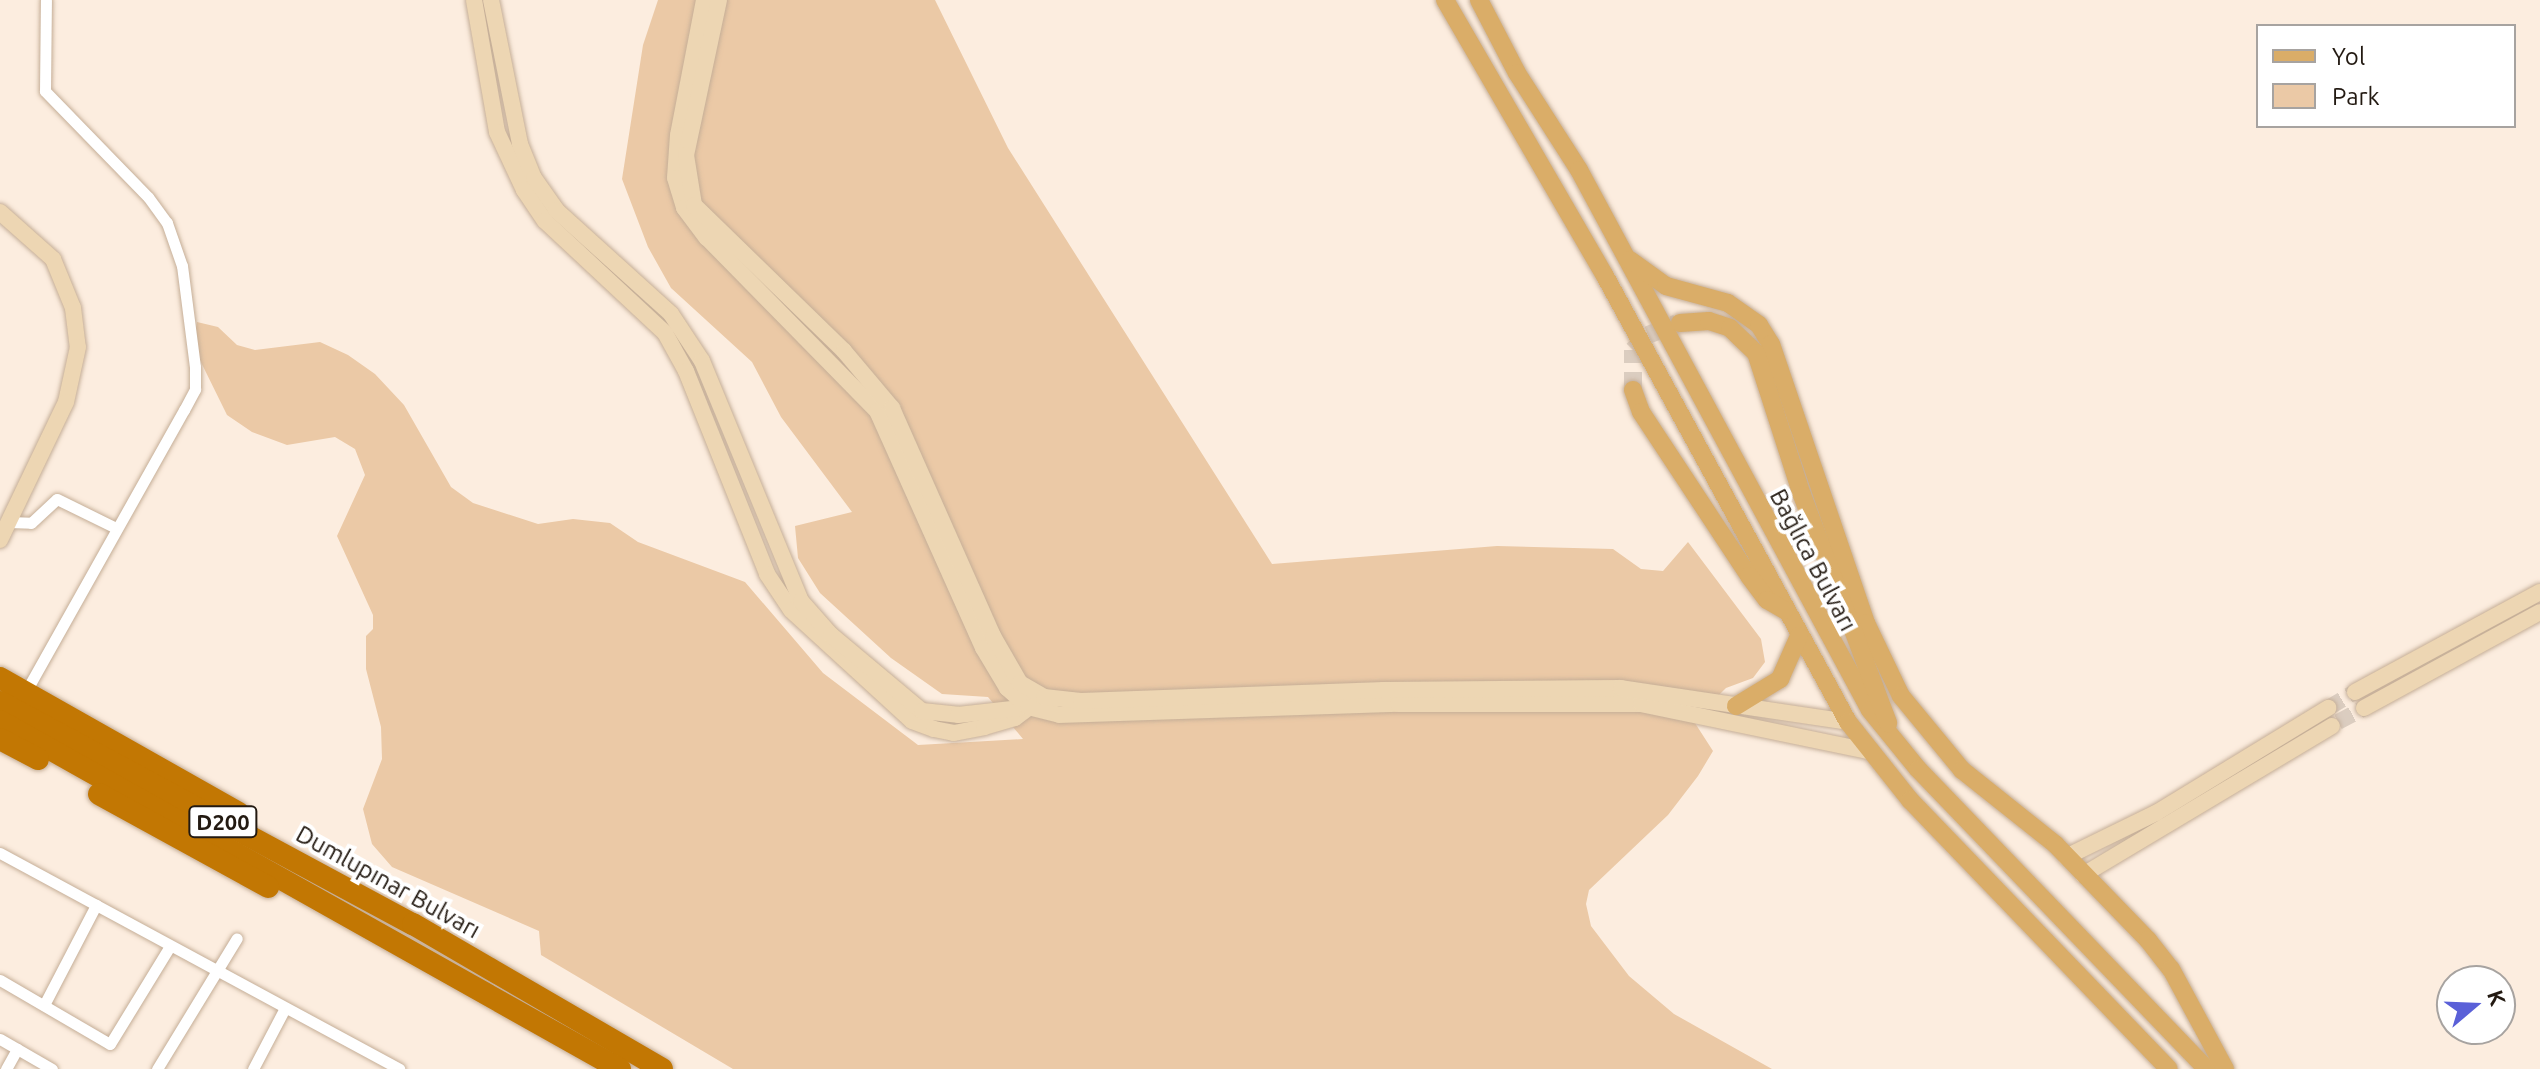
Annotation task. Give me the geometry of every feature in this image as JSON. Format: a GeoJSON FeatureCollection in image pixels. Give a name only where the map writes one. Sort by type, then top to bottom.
{"type":"FeatureCollection","features":[{"type":"Feature","properties":{"kind":"highway"},"geometry":{"type":"LineString","coordinates":[[0,678],[393,901],[446,942]]}},
{"type":"Feature","properties":{"kind":"highway","name":"Dumlupınar Bulvarı"},"geometry":{"type":"LineString","coordinates":[[0,702],[446,942],[662,1069]]}},
{"type":"Feature","properties":{"kind":"highway","name":"Dumlupınar Bulvarı"},"geometry":{"type":"LineString","coordinates":[[0,721],[620,1069]]}},
{"type":"Feature","properties":{"kind":"highway"},"geometry":{"type":"LineString","coordinates":[[0,739],[306,908],[407,958],[435,963]]}},
{"type":"Feature","properties":{"kind":"main road","name":"Bağlıca Bulvarı"},"geometry":{"type":"LineString","coordinates":[[1445,0],[1605,276],[1848,722],[1868,751],[2169,1069]]}},
{"type":"Feature","properties":{"kind":"main road","name":"Bağlıca Bulvarı"},"geometry":{"type":"LineString","coordinates":[[1479,0],[1618,245],[1842,666],[1897,744],[2207,1069]]}},
{"type":"Feature","properties":{"kind":"main road"},"geometry":{"type":"LineString","coordinates":[[1618,245],[1655,280],[1743,310],[1765,332],[1883,661],[1901,696],[1945,752],[2066,857],[2171,969],[2225,1069]]}},
{"type":"Feature","properties":{"kind":"main road"},"geometry":{"type":"LineString","coordinates":[[1680,323],[1709,321],[1730,328],[1756,353],[1850,628],[1897,744]]}},
{"type":"Feature","properties":{"kind":"main road"},"geometry":{"type":"LineString","coordinates":[[1633,390],[1641,412],[1749,576],[1767,600],[1787,611]]}},
{"type":"Feature","properties":{"kind":"main road"},"geometry":{"type":"LineString","coordinates":[[1850,628],[1883,661]]}},
{"type":"Feature","properties":{"kind":"main road"},"geometry":{"type":"LineString","coordinates":[[1736,706],[1780,679],[1799,636]]}},
{"type":"Feature","properties":{"kind":"street"},"geometry":{"type":"LineString","coordinates":[[25,693],[195,389],[182,266],[167,223],[148,197],[70,123],[45,91],[46,0]]}},
{"type":"Feature","properties":{"kind":"street"},"geometry":{"type":"LineString","coordinates":[[474,0],[497,132],[524,190],[545,221],[665,333],[686,371],[767,574],[791,610],[912,721],[954,733],[1015,718],[1044,697]]}},
{"type":"Feature","properties":{"kind":"street"},"geometry":{"type":"LineString","coordinates":[[491,0],[520,144],[534,178],[556,210],[671,314],[702,361],[801,601],[831,635],[922,711],[958,715],[1028,707]]}},
{"type":"Feature","properties":{"kind":"street"},"geometry":{"type":"LineString","coordinates":[[704,0],[678,135],[675,178],[684,208],[707,238],[877,411],[983,648],[1007,688],[1028,707],[1048,715],[1641,704],[1868,751]]}},
{"type":"Feature","properties":{"kind":"street"},"geometry":{"type":"LineString","coordinates":[[719,0],[686,155],[694,205],[844,351],[892,408],[993,636],[1020,683],[1044,697],[1081,701],[1399,690],[1621,688],[1848,722]]}},
{"type":"Feature","properties":{"kind":"street"},"geometry":{"type":"LineString","coordinates":[[0,212],[53,259],[73,308],[78,347],[66,402],[0,540]]}},
{"type":"Feature","properties":{"kind":"street"},"geometry":{"type":"LineString","coordinates":[[8,522],[31,523],[57,499],[116,528]]}},
{"type":"Feature","properties":{"kind":"street"},"geometry":{"type":"LineString","coordinates":[[2355,692],[2540,592]]}},
{"type":"Feature","properties":{"kind":"street"},"geometry":{"type":"LineString","coordinates":[[2364,708],[2540,612]]}},
{"type":"Feature","properties":{"kind":"street"},"geometry":{"type":"LineString","coordinates":[[2066,857],[2129,823],[2160,819],[2333,719]]}},
{"type":"Feature","properties":{"kind":"street"},"geometry":{"type":"LineString","coordinates":[[2129,823],[2137,813],[2237,772]]}},
{"type":"Feature","properties":{"kind":"street"},"geometry":{"type":"LineString","coordinates":[[2083,875],[2149,837],[2237,772]]}},
{"type":"Feature","properties":{"kind":"street"},"geometry":{"type":"LineString","coordinates":[[2149,837],[2160,819]]}},
{"type":"Feature","properties":{"kind":"street"},"geometry":{"type":"LineString","coordinates":[[0,853],[399,1069]]}},
{"type":"Feature","properties":{"kind":"street"},"geometry":{"type":"LineString","coordinates":[[44,1005],[96,905]]}},
{"type":"Feature","properties":{"kind":"street"},"geometry":{"type":"LineString","coordinates":[[157,1069],[237,938]]}},
{"type":"Feature","properties":{"kind":"street"},"geometry":{"type":"LineString","coordinates":[[0,980],[110,1044],[170,946]]}},
{"type":"Feature","properties":{"kind":"street"},"geometry":{"type":"LineString","coordinates":[[253,1069],[285,1008]]}},
{"type":"Feature","properties":{"kind":"street"},"geometry":{"type":"LineString","coordinates":[[0,1039],[52,1069]]}},
{"type":"Feature","properties":{"kind":"street"},"geometry":{"type":"LineString","coordinates":[[6,1069],[17,1049]]}},
{"type":"Feature","properties":{"kind":"green space"},"geometry":{"type":"Polygon","coordinates":[[[658,0],[935,0],[1008,148],[1272,564],[1497,546],[1613,549],[1641,569],[1663,571],[1688,542],[1761,639],[1765,662],[1753,678],[1726,688],[1693,720],[1713,751],[1668,815],[1589,890],[1586,904],[1591,926],[1629,976],[1674,1014],[1772,1069],[733,1069],[541,955],[539,931],[392,867],[372,844],[363,809],[382,759],[381,727],[366,669],[366,636],[373,629],[373,615],[337,536],[365,475],[355,449],[335,437],[287,445],[252,432],[227,415],[193,346],[197,322],[218,327],[237,345],[255,350],[320,342],[348,355],[375,374],[404,405],[451,487],[473,503],[538,524],[573,519],[610,523],[638,542],[745,582],[823,673],[918,745],[1023,739],[988,697],[942,694],[891,658],[820,593],[798,558],[795,526],[852,512],[781,417],[752,362],[671,288],[648,247],[622,179],[643,45],[658,0]]]}},
{"type":"Feature","properties":{"kind":"tunnel"},"geometry":{"type":"LineString","coordinates":[[1633,390],[1633,350],[1648,335],[1677,323]]}},
{"type":"Feature","properties":{"kind":"tunnel"},"geometry":{"type":"LineString","coordinates":[[2328,708],[2355,692]]}},
{"type":"Feature","properties":{"kind":"tunnel"},"geometry":{"type":"LineString","coordinates":[[2338,722],[2364,708]]}}]}
